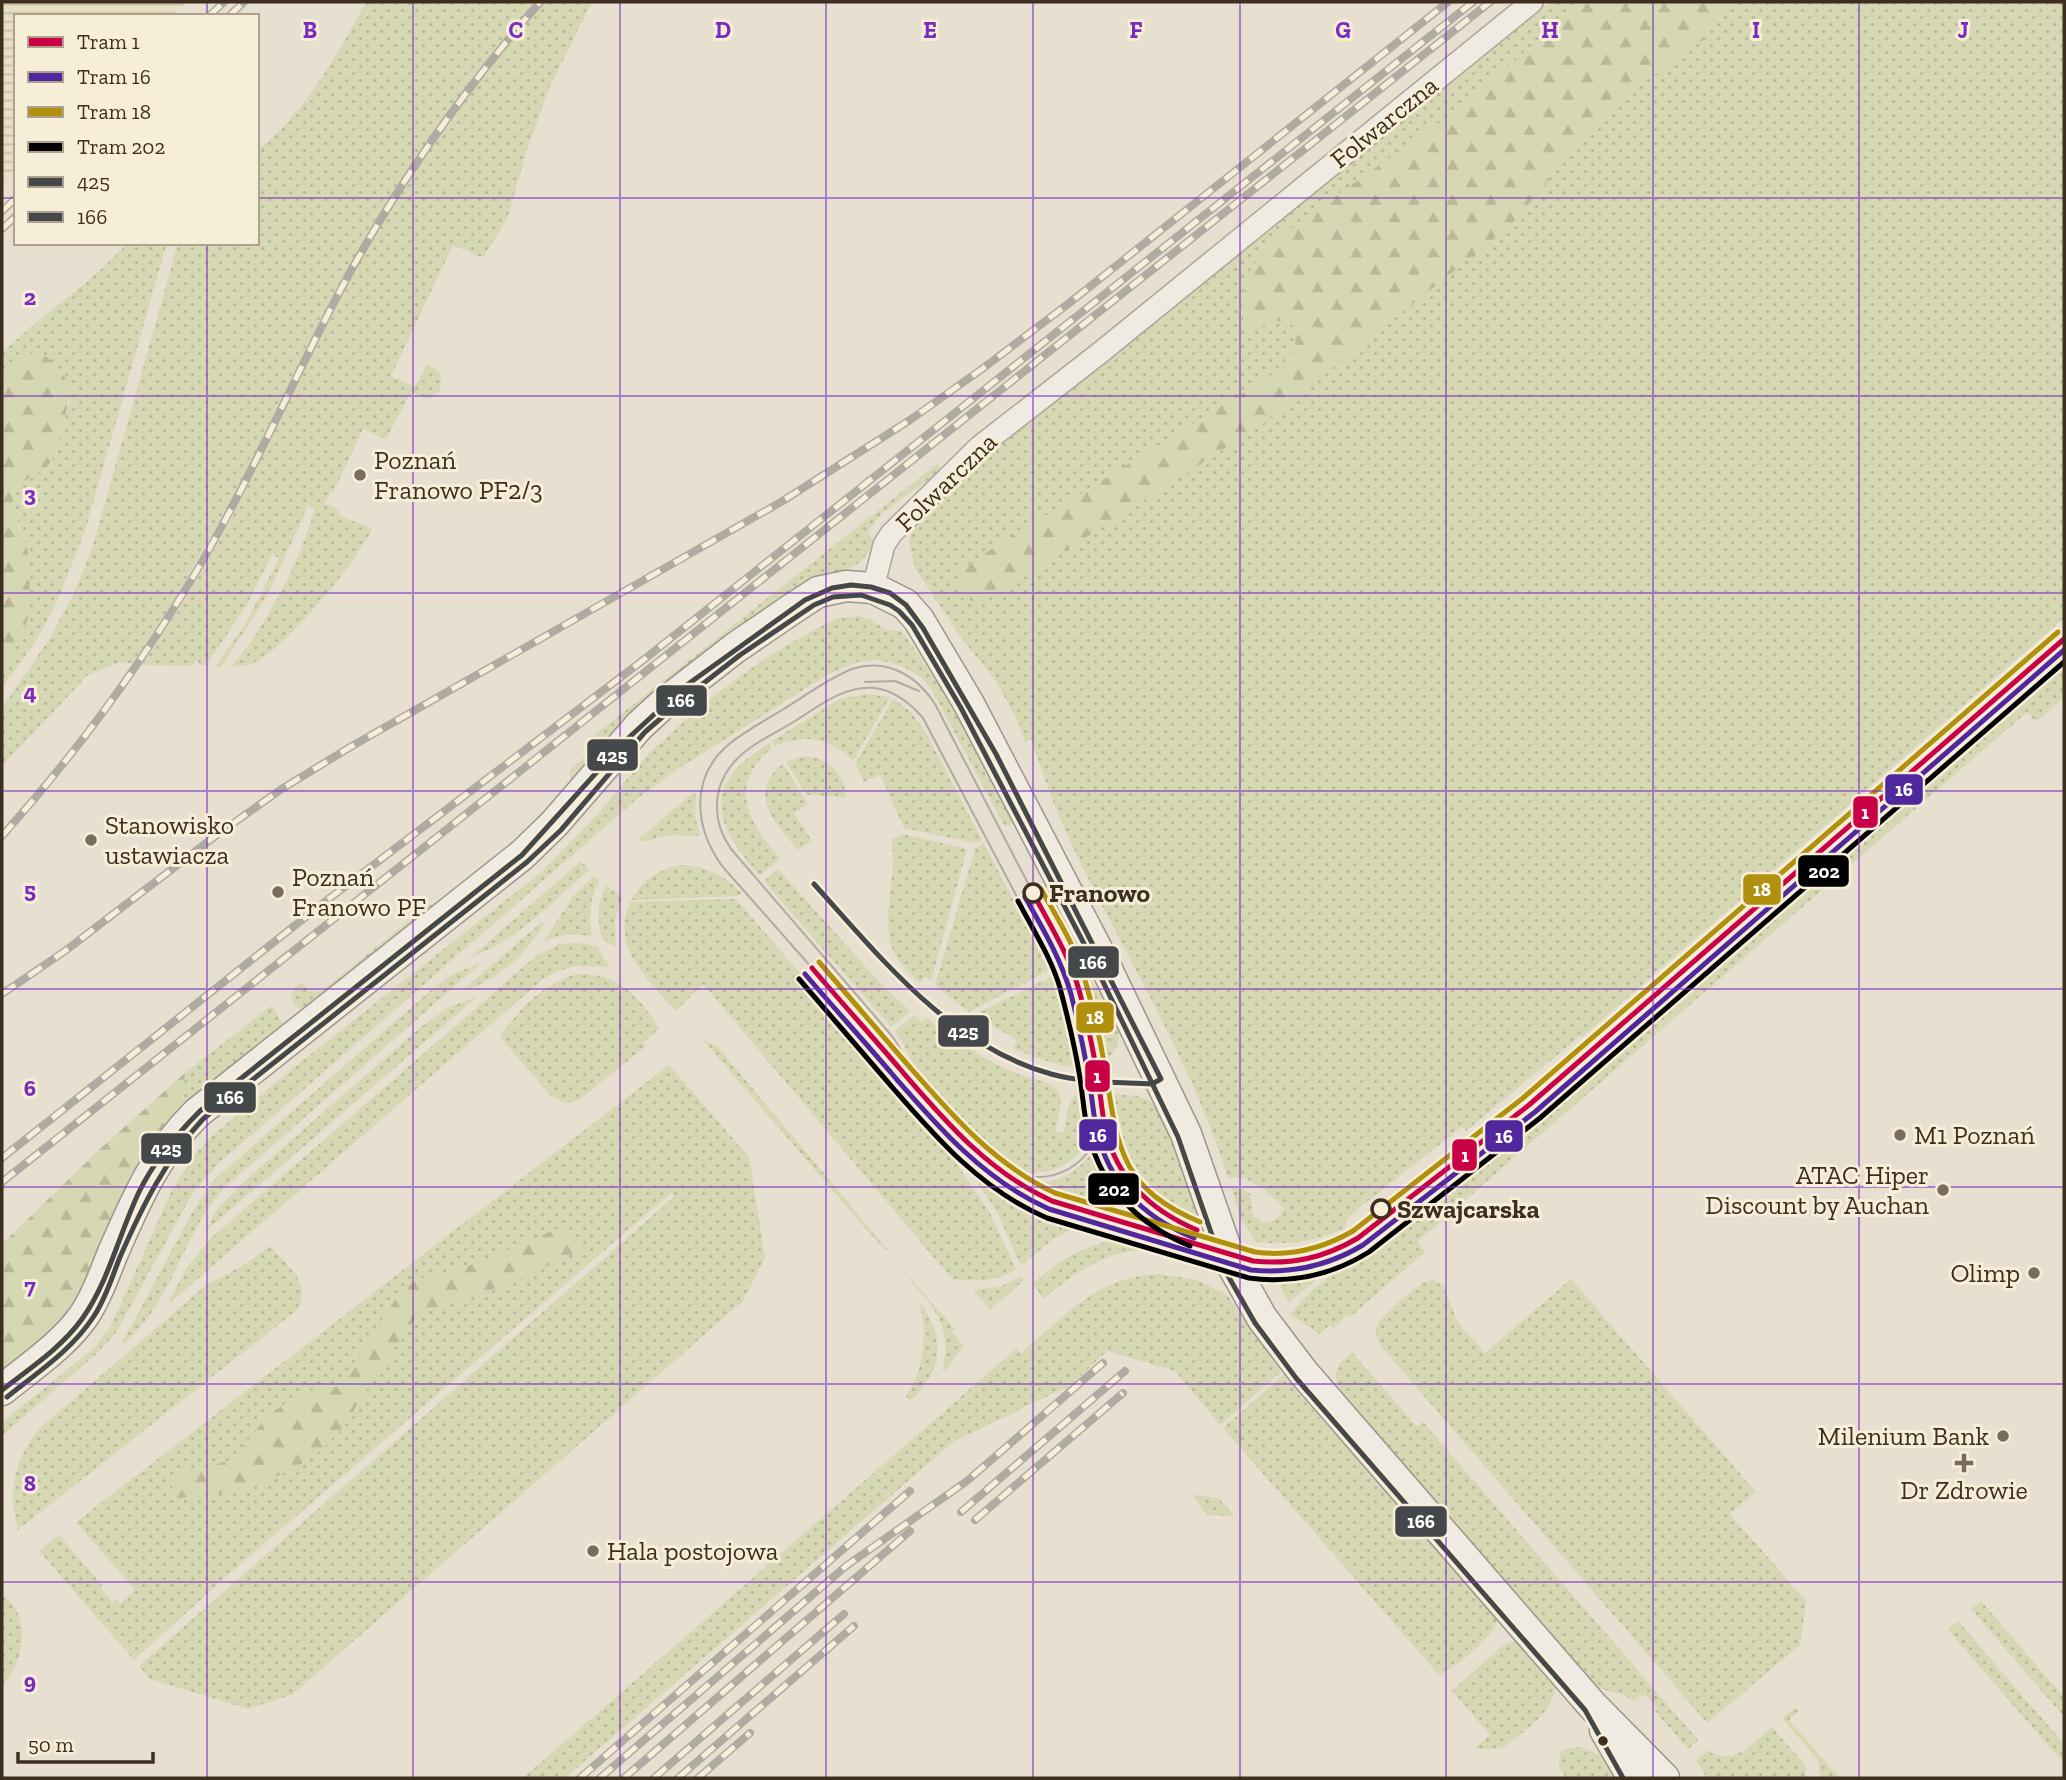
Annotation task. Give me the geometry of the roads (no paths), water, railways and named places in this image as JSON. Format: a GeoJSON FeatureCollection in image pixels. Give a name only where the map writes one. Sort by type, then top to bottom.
{"type":"FeatureCollection","features":[{"type":"Feature","properties":{"kind":"street","name":"Folwarczna"},"geometry":{"type":"LineString","coordinates":[[873,587],[884,545],[891,534],[979,447],[1101,352],[1532,2]]}},
{"type":"Feature","properties":{"kind":"street"},"geometry":{"type":"LineString","coordinates":[[2,1390],[65,1338],[83,1317],[149,1175],[174,1137],[197,1113],[516,860],[561,816],[639,726],[676,693],[735,648],[818,593],[846,586],[873,587],[905,604],[919,620],[969,704],[1101,957],[1161,1079],[1186,1134],[1227,1254],[1262,1318],[1303,1373],[1592,1705],[1664,1778]]}},
{"type":"Feature","properties":{"kind":"street"},"geometry":{"type":"LineString","coordinates":[[1592,1705],[1633,1778]]}},
{"type":"Feature","properties":{"kind":"tram line","name":"18"},"geometry":{"type":"LineString","coordinates":[[819,962],[957,1119],[993,1153],[1033,1181],[1055,1193],[1255,1252],[1306,1250],[1330,1243],[1353,1231],[1523,1098],[2058,632]]}},
{"type":"Feature","properties":{"kind":"tram line","name":"1"},"geometry":{"type":"LineString","coordinates":[[812,968],[951,1126],[988,1160],[1029,1189],[1052,1201],[1253,1261],[1294,1261],[1320,1255],[1358,1238],[1529,1105],[2064,639]]}},
{"type":"Feature","properties":{"kind":"tram line","name":"16"},"geometry":{"type":"LineString","coordinates":[[805,974],[945,1133],[983,1168],[1026,1197],[1049,1209],[1251,1270],[1281,1271],[1309,1267],[1363,1245],[1535,1112],[2064,650]]}},
{"type":"Feature","properties":{"kind":"tram line","name":"202"},"geometry":{"type":"LineString","coordinates":[[799,979],[940,1140],[979,1176],[1022,1206],[1047,1218],[1249,1278],[1281,1280],[1312,1276],[1341,1267],[1369,1252],[1540,1118],[2064,662]]}},
{"type":"Feature","properties":{"kind":"tram line"},"geometry":{"type":"LineString","coordinates":[[812,968],[722,866],[706,836],[700,804],[702,788],[715,758],[728,745],[825,683],[852,669],[865,666],[889,668],[910,677],[927,694],[935,704],[1033,893]]}},
{"type":"Feature","properties":{"kind":"tram line"},"geometry":{"type":"LineString","coordinates":[[865,682],[895,681],[919,691]]}},
{"type":"Feature","properties":{"kind":"tram line"},"geometry":{"type":"LineString","coordinates":[[932,1106],[892,1036],[731,849],[724,838],[717,815],[722,781],[742,754],[822,703],[852,690],[874,688],[888,691],[913,707],[923,718],[1079,1015],[1091,1047]]}},
{"type":"Feature","properties":{"kind":"tram line","name":"18"},"geometry":{"type":"LineString","coordinates":[[1041,889],[1066,933],[1081,968],[1097,1027],[1120,1146],[1128,1164],[1139,1181],[1154,1196],[1200,1222]]}},
{"type":"Feature","properties":{"kind":"tram line","name":"1"},"geometry":{"type":"LineString","coordinates":[[1033,893],[1065,952],[1075,977],[1094,1057],[1106,1132],[1119,1165],[1139,1192],[1152,1203],[1197,1230]]}},
{"type":"Feature","properties":{"kind":"tram line","name":"16"},"geometry":{"type":"LineString","coordinates":[[1025,897],[1057,956],[1067,981],[1087,1068],[1097,1131],[1110,1167],[1120,1183],[1145,1209],[1176,1230],[1194,1238]]}},
{"type":"Feature","properties":{"kind":"tram line","name":"202"},"geometry":{"type":"LineString","coordinates":[[1018,901],[1047,954],[1060,988],[1076,1055],[1087,1129],[1095,1155],[1114,1189],[1126,1203],[1155,1228],[1190,1246]]}},
{"type":"Feature","properties":{"kind":"tram line"},"geometry":{"type":"LineString","coordinates":[[985,1158],[999,1168],[1031,1177],[1062,1172],[1076,1164],[1087,1153],[1096,1137],[1100,1123],[1101,1098]]}},
{"type":"Feature","properties":{"kind":"railway"},"geometry":{"type":"LineString","coordinates":[[211,14],[224,2]]}},
{"type":"Feature","properties":{"kind":"railway"},"geometry":{"type":"LineString","coordinates":[[231,14],[244,2]]}},
{"type":"Feature","properties":{"kind":"railway"},"geometry":{"type":"LineString","coordinates":[[2,836],[86,735],[185,591],[225,521],[362,251],[408,176],[458,104],[540,2]]}},
{"type":"Feature","properties":{"kind":"railway"},"geometry":{"type":"LineString","coordinates":[[2,994],[65,951],[280,790],[352,746],[781,502],[910,420],[1068,304],[1448,2]]}},
{"type":"Feature","properties":{"kind":"railway"},"geometry":{"type":"LineString","coordinates":[[2,1158],[322,904],[642,661],[1473,2]]}},
{"type":"Feature","properties":{"kind":"railway"},"geometry":{"type":"LineString","coordinates":[[2,1182],[1490,2]]}},
{"type":"Feature","properties":{"kind":"railway"},"geometry":{"type":"LineString","coordinates":[[2,211],[14,200]]}},
{"type":"Feature","properties":{"kind":"railway"},"geometry":{"type":"LineString","coordinates":[[2,229],[14,218]]}},
{"type":"Feature","properties":{"kind":"railway"},"geometry":{"type":"LineString","coordinates":[[600,1778],[846,1566],[967,1481],[1103,1363]]}},
{"type":"Feature","properties":{"kind":"railway"},"geometry":{"type":"LineString","coordinates":[[961,1512],[1125,1371]]}},
{"type":"Feature","properties":{"kind":"railway"},"geometry":{"type":"LineString","coordinates":[[975,1520],[1123,1393]]}},
{"type":"Feature","properties":{"kind":"railway"},"geometry":{"type":"LineString","coordinates":[[580,1778],[910,1491]]}},
{"type":"Feature","properties":{"kind":"railway"},"geometry":{"type":"LineString","coordinates":[[624,1778],[910,1531]]}},
{"type":"Feature","properties":{"kind":"railway"},"geometry":{"type":"LineString","coordinates":[[654,1778],[844,1614]]}},
{"type":"Feature","properties":{"kind":"railway"},"geometry":{"type":"LineString","coordinates":[[678,1778],[854,1626]]}},
{"type":"Feature","properties":{"kind":"railway"},"geometry":{"type":"LineString","coordinates":[[698,1778],[750,1733]]}},
{"type":"Feature","properties":{"kind":"place","name":"Poznań Franowo PF2/3"},"geometry":{"type":"Point","coordinates":[360,475]}},
{"type":"Feature","properties":{"kind":"place","name":"Stanowisko ustawiacza"},"geometry":{"type":"Point","coordinates":[91,840]}},
{"type":"Feature","properties":{"kind":"place","name":"Poznań Franowo PF"},"geometry":{"type":"Point","coordinates":[278,892]}},
{"type":"Feature","properties":{"kind":"place","name":"Franowo"},"geometry":{"type":"Point","coordinates":[1033,893]}},
{"type":"Feature","properties":{"kind":"place","name":"M1 Poznań"},"geometry":{"type":"Point","coordinates":[1900,1135]}},
{"type":"Feature","properties":{"kind":"place","name":"ATAC Hiper Discount by Auchan"},"geometry":{"type":"Point","coordinates":[1943,1190]}},
{"type":"Feature","properties":{"kind":"place","name":"Szwajcarska"},"geometry":{"type":"Point","coordinates":[1381,1209]}},
{"type":"Feature","properties":{"kind":"place","name":"Olimp"},"geometry":{"type":"Point","coordinates":[2034,1273]}},
{"type":"Feature","properties":{"kind":"place","name":"Milenium Bank"},"geometry":{"type":"Point","coordinates":[2003,1436]}},
{"type":"Feature","properties":{"kind":"place","name":"Dr Zdrowie"},"geometry":{"type":"Point","coordinates":[1964,1463]}},
{"type":"Feature","properties":{"kind":"place","name":"Hala postojowa"},"geometry":{"type":"Point","coordinates":[593,1551]}}]}
